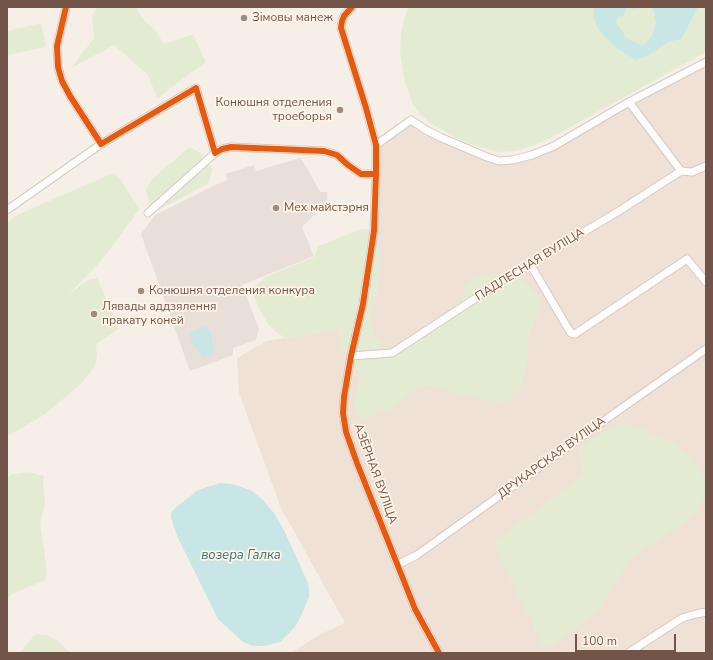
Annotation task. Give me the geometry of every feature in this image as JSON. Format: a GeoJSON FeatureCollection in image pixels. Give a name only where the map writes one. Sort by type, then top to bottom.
{"type":"FeatureCollection","features":[{"type":"Feature","properties":{"kind":"street"},"geometry":{"type":"LineString","coordinates":[[66,7],[57,46],[58,67],[62,81],[70,96],[102,144]]}},
{"type":"Feature","properties":{"kind":"street","name":"АЗЁРНАЯ ВУЛІЦА"},"geometry":{"type":"LineString","coordinates":[[352,7],[344,16],[341,28],[376,145],[376,174],[374,231],[362,304],[350,356],[343,413],[346,432],[396,565],[414,609],[439,653]]}},
{"type":"Feature","properties":{"kind":"street"},"geometry":{"type":"LineString","coordinates":[[376,145],[411,120],[431,133],[473,152],[499,161],[512,160],[532,155],[554,146],[629,102],[706,62]]}},
{"type":"Feature","properties":{"kind":"street"},"geometry":{"type":"LineString","coordinates":[[7,210],[102,144],[196,88],[215,153]]}},
{"type":"Feature","properties":{"kind":"street"},"geometry":{"type":"LineString","coordinates":[[629,102],[681,172]]}},
{"type":"Feature","properties":{"kind":"street"},"geometry":{"type":"LineString","coordinates":[[148,213],[215,153],[222,149],[231,147],[324,151],[337,155],[361,174],[376,174]]}},
{"type":"Feature","properties":{"kind":"street","name":"ПАДЛЕСНАЯ ВУЛІЦА"},"geometry":{"type":"LineString","coordinates":[[350,356],[392,353],[530,264],[681,172],[692,172],[706,166]]}},
{"type":"Feature","properties":{"kind":"street"},"geometry":{"type":"LineString","coordinates":[[530,264],[569,330],[571,333],[575,334],[687,260],[706,282]]}},
{"type":"Feature","properties":{"kind":"street","name":"ДРУКАРСКАЯ ВУЛІЦА"},"geometry":{"type":"LineString","coordinates":[[396,565],[417,555],[706,349]]}},
{"type":"Feature","properties":{"kind":"street"},"geometry":{"type":"LineString","coordinates":[[628,653],[682,618],[706,612]]}},
{"type":"Feature","properties":{"kind":"shaded area"},"geometry":{"type":"Polygon","coordinates":[[[706,58],[706,653],[291,653],[319,635],[345,623],[281,508],[239,393],[237,358],[267,341],[354,327],[374,231],[376,145],[411,120],[499,161],[554,146],[706,58]]]}},
{"type":"Feature","properties":{"kind":"shaded area"},"geometry":{"type":"Polygon","coordinates":[[[300,158],[320,192],[327,192],[328,207],[316,213],[302,227],[314,256],[242,285],[259,329],[256,340],[233,348],[233,355],[190,371],[141,234],[155,215],[227,180],[226,174],[254,165],[256,171],[300,158]]]}},
{"type":"Feature","properties":{"kind":"green space"},"geometry":{"type":"Polygon","coordinates":[[[98,7],[136,7],[141,17],[155,30],[164,44],[193,34],[206,62],[157,98],[148,75],[114,45],[71,68],[94,38],[92,15],[98,7]]]}},
{"type":"Feature","properties":{"kind":"green space"},"geometry":{"type":"Polygon","coordinates":[[[408,7],[706,7],[706,52],[554,136],[516,151],[499,152],[478,147],[458,139],[430,123],[413,105],[404,79],[400,52],[401,32],[408,7]]]}},
{"type":"Feature","properties":{"kind":"green space"},"geometry":{"type":"Polygon","coordinates":[[[41,23],[46,47],[7,55],[7,31],[41,23]]]}},
{"type":"Feature","properties":{"kind":"green space"},"geometry":{"type":"Polygon","coordinates":[[[190,147],[202,154],[212,168],[209,183],[151,214],[146,190],[153,178],[190,147]]]}},
{"type":"Feature","properties":{"kind":"green space"},"geometry":{"type":"Polygon","coordinates":[[[113,173],[120,178],[139,209],[102,260],[68,295],[88,280],[97,278],[119,329],[96,344],[97,355],[95,366],[80,385],[44,415],[7,436],[7,223],[17,215],[113,173]]]}},
{"type":"Feature","properties":{"kind":"green space"},"geometry":{"type":"Polygon","coordinates":[[[367,229],[374,231],[380,253],[379,288],[371,311],[371,324],[376,337],[382,345],[393,351],[443,321],[462,300],[464,286],[471,280],[486,273],[511,275],[523,280],[539,296],[541,308],[527,339],[529,352],[525,374],[519,389],[507,401],[496,402],[428,386],[418,387],[397,405],[374,416],[363,419],[356,412],[354,403],[359,385],[358,371],[342,348],[337,330],[285,338],[268,324],[252,292],[255,286],[266,277],[314,257],[318,246],[359,230],[367,229]]]}},
{"type":"Feature","properties":{"kind":"green space"},"geometry":{"type":"Polygon","coordinates":[[[620,422],[625,422],[672,442],[690,456],[702,474],[706,484],[704,498],[697,512],[682,525],[634,556],[599,610],[555,645],[548,647],[543,646],[494,546],[496,540],[580,477],[583,473],[578,451],[580,447],[620,422]]]}},
{"type":"Feature","properties":{"kind":"green space"},"geometry":{"type":"Polygon","coordinates":[[[28,472],[44,476],[45,501],[40,524],[47,576],[45,580],[12,594],[7,599],[7,478],[11,475],[28,472]]]}},
{"type":"Feature","properties":{"kind":"green space"},"geometry":{"type":"Polygon","coordinates":[[[38,634],[47,635],[59,642],[71,653],[19,653],[33,637],[38,634]]]}},
{"type":"Feature","properties":{"kind":"water"},"geometry":{"type":"Polygon","coordinates":[[[594,7],[629,7],[623,16],[618,17],[616,23],[626,38],[642,46],[652,36],[656,23],[654,10],[650,7],[698,7],[681,39],[668,42],[647,56],[636,60],[618,49],[604,36],[597,27],[593,16],[594,7]]]}},
{"type":"Feature","properties":{"kind":"water"},"geometry":{"type":"Polygon","coordinates":[[[629,7],[640,7],[634,9],[629,7]]]}},
{"type":"Feature","properties":{"kind":"water"},"geometry":{"type":"Polygon","coordinates":[[[205,326],[211,333],[213,347],[212,354],[203,357],[191,342],[190,332],[205,326]]]}},
{"type":"Feature","properties":{"kind":"water","name":"возера Галка"},"geometry":{"type":"Polygon","coordinates":[[[220,483],[233,484],[252,491],[264,501],[274,513],[285,532],[308,583],[309,597],[303,612],[295,627],[280,642],[265,646],[253,646],[243,642],[218,619],[177,536],[171,518],[171,513],[174,509],[198,490],[220,483]]]}},
{"type":"Feature","properties":{"kind":"cycle path"},"geometry":{"type":"LineString","coordinates":[[66,7],[57,46],[58,67],[62,81],[70,96],[101,144],[196,88],[215,153],[222,149],[231,147],[324,151],[337,155],[361,174],[376,174]]}},
{"type":"Feature","properties":{"kind":"cycle path"},"geometry":{"type":"LineString","coordinates":[[352,7],[344,16],[341,28],[376,145],[376,174],[374,231],[363,304],[351,356],[344,397],[343,413],[346,432],[357,463],[415,609],[439,653]]}},
{"type":"Feature","properties":{"kind":"place","name":"Зімовы манеж"},"geometry":{"type":"Point","coordinates":[244,18]}},
{"type":"Feature","properties":{"kind":"place","name":"Конюшня отделения троеборья"},"geometry":{"type":"Point","coordinates":[340,110]}},
{"type":"Feature","properties":{"kind":"place","name":"Мех майстэрня"},"geometry":{"type":"Point","coordinates":[276,208]}},
{"type":"Feature","properties":{"kind":"place","name":"Конюшня отделения конкура"},"geometry":{"type":"Point","coordinates":[141,291]}},
{"type":"Feature","properties":{"kind":"place","name":"Лявады аддзялення пракату коней"},"geometry":{"type":"Point","coordinates":[94,314]}}]}
